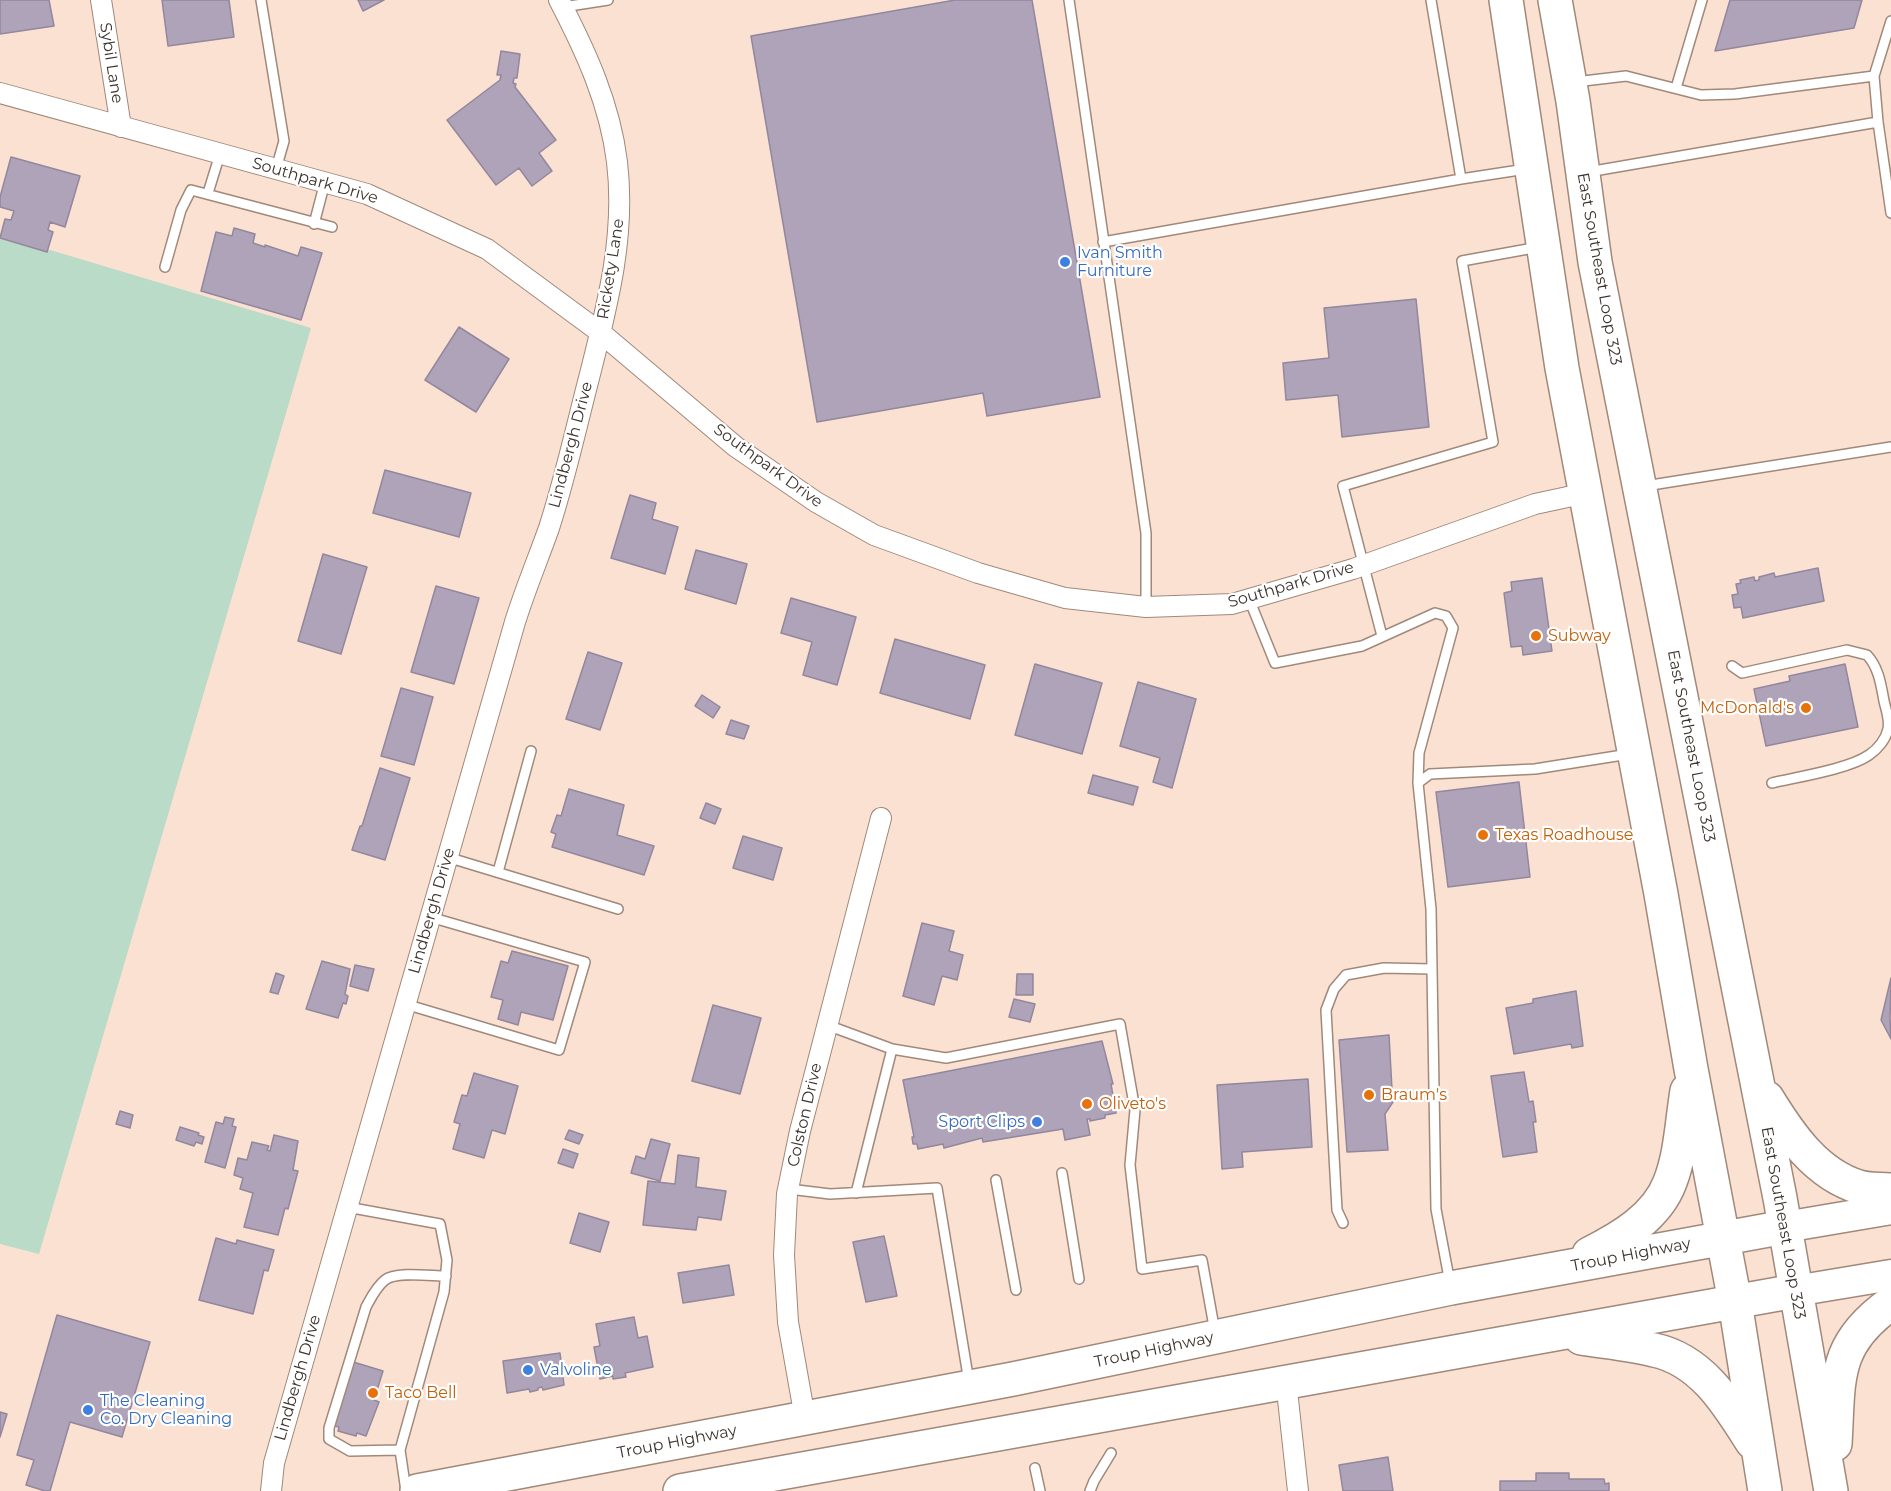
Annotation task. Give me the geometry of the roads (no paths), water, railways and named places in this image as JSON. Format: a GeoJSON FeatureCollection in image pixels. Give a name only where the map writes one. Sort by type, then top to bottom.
{"type":"FeatureCollection","features":[{"type":"Feature","properties":{"kind":"highway"},"geometry":{"type":"LineString","coordinates":[[1506,0],[1562,368],[1735,1302],[1765,1491]]}},
{"type":"Feature","properties":{"kind":"highway","name":"East Southeast Loop 323"},"geometry":{"type":"LineString","coordinates":[[1555,0],[1570,82],[1595,262],[1785,1227],[1832,1491]]}},
{"type":"Feature","properties":{"kind":"highway"},"geometry":{"type":"LineString","coordinates":[[1565,1267],[1628,1232],[1641,1222],[1662,1198],[1674,1171],[1691,1069]]}},
{"type":"Feature","properties":{"kind":"highway"},"geometry":{"type":"LineString","coordinates":[[1757,1083],[1796,1142],[1820,1165],[1840,1179],[1860,1187],[1891,1190]]}},
{"type":"Feature","properties":{"kind":"highway","name":"Troup Highway"},"geometry":{"type":"LineString","coordinates":[[417,1491],[970,1387],[1451,1288],[1785,1227]]}},
{"type":"Feature","properties":{"kind":"highway"},"geometry":{"type":"LineString","coordinates":[[680,1491],[715,1488],[1286,1381],[1795,1291]]}},
{"type":"Feature","properties":{"kind":"highway"},"geometry":{"type":"LineString","coordinates":[[1832,1491],[1842,1360],[1854,1339],[1868,1322],[1891,1303]]}},
{"type":"Feature","properties":{"kind":"highway"},"geometry":{"type":"LineString","coordinates":[[1553,1334],[1656,1350],[1685,1363],[1718,1391],[1760,1453]]}},
{"type":"Feature","properties":{"kind":"main road","name":"Troup Highway"},"geometry":{"type":"LineString","coordinates":[[1785,1227],[1891,1209]]}},
{"type":"Feature","properties":{"kind":"main road"},"geometry":{"type":"LineString","coordinates":[[1795,1291],[1891,1275]]}},
{"type":"Feature","properties":{"kind":"street","name":"Sybil Lane"},"geometry":{"type":"LineString","coordinates":[[101,0],[121,127]]}},
{"type":"Feature","properties":{"kind":"street","name":"Rickety Lane"},"geometry":{"type":"LineString","coordinates":[[561,4],[599,86],[617,162],[619,238],[601,333]]}},
{"type":"Feature","properties":{"kind":"street","name":"Southpark Drive"},"geometry":{"type":"LineString","coordinates":[[0,93],[367,194],[487,249],[601,333],[736,447],[816,502],[874,536],[978,573],[1065,598],[1146,607],[1232,604],[1364,565],[1535,504],[1586,493]]}},
{"type":"Feature","properties":{"kind":"street","name":"Lindbergh Drive"},"geometry":{"type":"LineString","coordinates":[[271,1491],[274,1463],[514,622],[556,502],[601,333]]}},
{"type":"Feature","properties":{"kind":"street","name":"Colston Drive"},"geometry":{"type":"LineString","coordinates":[[806,1418],[788,1322],[784,1255],[789,1189],[800,1131],[881,818]]}},
{"type":"Feature","properties":{"kind":"street"},"geometry":{"type":"LineString","coordinates":[[1286,1381],[1298,1491]]}},
{"type":"Feature","properties":{"kind":"lane"},"geometry":{"type":"LineString","coordinates":[[261,0],[284,141],[276,169]]}},
{"type":"Feature","properties":{"kind":"lane"},"geometry":{"type":"LineString","coordinates":[[561,4],[608,0]]}},
{"type":"Feature","properties":{"kind":"lane"},"geometry":{"type":"LineString","coordinates":[[1069,0],[1146,533],[1146,607]]}},
{"type":"Feature","properties":{"kind":"lane"},"geometry":{"type":"LineString","coordinates":[[1431,0],[1461,179]]}},
{"type":"Feature","properties":{"kind":"lane"},"geometry":{"type":"LineString","coordinates":[[1676,88],[1702,0]]}},
{"type":"Feature","properties":{"kind":"lane"},"geometry":{"type":"LineString","coordinates":[[1891,21],[1874,76],[1878,123],[1891,213]]}},
{"type":"Feature","properties":{"kind":"lane"},"geometry":{"type":"LineString","coordinates":[[1570,82],[1626,76],[1701,95],[1736,93],[1874,76]]}},
{"type":"Feature","properties":{"kind":"lane"},"geometry":{"type":"LineString","coordinates":[[1583,173],[1878,123]]}},
{"type":"Feature","properties":{"kind":"lane"},"geometry":{"type":"LineString","coordinates":[[208,193],[220,154]]}},
{"type":"Feature","properties":{"kind":"lane"},"geometry":{"type":"LineString","coordinates":[[1103,243],[1532,168]]}},
{"type":"Feature","properties":{"kind":"lane"},"geometry":{"type":"LineString","coordinates":[[314,224],[325,183]]}},
{"type":"Feature","properties":{"kind":"lane"},"geometry":{"type":"LineString","coordinates":[[165,267],[181,210],[191,190],[332,227]]}},
{"type":"Feature","properties":{"kind":"lane"},"geometry":{"type":"LineString","coordinates":[[1382,636],[1343,486],[1492,442],[1462,261],[1543,246]]}},
{"type":"Feature","properties":{"kind":"lane"},"geometry":{"type":"LineString","coordinates":[[1640,487],[1891,447]]}},
{"type":"Feature","properties":{"kind":"lane"},"geometry":{"type":"LineString","coordinates":[[1249,599],[1275,663],[1362,646],[1435,613],[1446,616],[1453,628],[1419,753],[1418,783],[1431,909],[1436,1209],[1451,1288]]}},
{"type":"Feature","properties":{"kind":"lane"},"geometry":{"type":"LineString","coordinates":[[1732,666],[1742,673],[1847,650],[1867,655],[1877,669],[1888,718],[1888,729],[1876,748],[1869,755],[1838,767],[1772,783]]}},
{"type":"Feature","properties":{"kind":"lane"},"geometry":{"type":"LineString","coordinates":[[498,872],[531,751]]}},
{"type":"Feature","properties":{"kind":"lane"},"geometry":{"type":"LineString","coordinates":[[1418,783],[1430,774],[1535,769],[1635,753]]}},
{"type":"Feature","properties":{"kind":"lane"},"geometry":{"type":"LineString","coordinates":[[447,857],[618,909]]}},
{"type":"Feature","properties":{"kind":"lane"},"geometry":{"type":"LineString","coordinates":[[405,1004],[559,1050],[582,973],[585,962],[430,917]]}},
{"type":"Feature","properties":{"kind":"lane"},"geometry":{"type":"LineString","coordinates":[[1343,1223],[1338,1210],[1326,1011],[1334,989],[1346,975],[1384,968],[1432,969]]}},
{"type":"Feature","properties":{"kind":"lane"},"geometry":{"type":"LineString","coordinates":[[827,1025],[892,1049],[946,1058],[1079,1030],[1120,1024],[1135,1110],[1130,1165],[1142,1269],[1202,1260],[1216,1337]]}},
{"type":"Feature","properties":{"kind":"lane"},"geometry":{"type":"LineString","coordinates":[[856,1193],[892,1049]]}},
{"type":"Feature","properties":{"kind":"lane"},"geometry":{"type":"LineString","coordinates":[[1062,1173],[1079,1280]]}},
{"type":"Feature","properties":{"kind":"lane"},"geometry":{"type":"LineString","coordinates":[[996,1180],[1016,1290]]}},
{"type":"Feature","properties":{"kind":"lane"},"geometry":{"type":"LineString","coordinates":[[789,1189],[830,1194],[937,1188],[970,1387]]}},
{"type":"Feature","properties":{"kind":"lane"},"geometry":{"type":"LineString","coordinates":[[347,1207],[440,1224],[447,1260],[444,1292],[400,1450],[406,1491]]}},
{"type":"Feature","properties":{"kind":"lane"},"geometry":{"type":"LineString","coordinates":[[400,1450],[350,1451],[329,1439],[329,1428],[366,1307],[375,1291],[386,1278],[399,1275],[446,1276]]}},
{"type":"Feature","properties":{"kind":"lane"},"geometry":{"type":"LineString","coordinates":[[1090,1491],[1112,1453]]}},
{"type":"Feature","properties":{"kind":"lane"},"geometry":{"type":"LineString","coordinates":[[1035,1468],[1040,1491]]}},
{"type":"Feature","properties":{"kind":"place","name":"Ivan Smith Furniture"},"geometry":{"type":"Point","coordinates":[1065,262]}},
{"type":"Feature","properties":{"kind":"place","name":"Subway"},"geometry":{"type":"Point","coordinates":[1536,636]}},
{"type":"Feature","properties":{"kind":"place","name":"McDonald's"},"geometry":{"type":"Point","coordinates":[1806,708]}},
{"type":"Feature","properties":{"kind":"place","name":"Texas Roadhouse"},"geometry":{"type":"Point","coordinates":[1483,835]}},
{"type":"Feature","properties":{"kind":"place","name":"Braum's"},"geometry":{"type":"Point","coordinates":[1369,1095]}},
{"type":"Feature","properties":{"kind":"place","name":"Oliveto's"},"geometry":{"type":"Point","coordinates":[1087,1104]}},
{"type":"Feature","properties":{"kind":"place","name":"Sport Clips"},"geometry":{"type":"Point","coordinates":[1037,1122]}},
{"type":"Feature","properties":{"kind":"place","name":"Valvoline"},"geometry":{"type":"Point","coordinates":[528,1370]}},
{"type":"Feature","properties":{"kind":"place","name":"Taco Bell"},"geometry":{"type":"Point","coordinates":[373,1393]}},
{"type":"Feature","properties":{"kind":"place","name":"The Cleaning Co. Dry Cleaning"},"geometry":{"type":"Point","coordinates":[88,1410]}}]}
